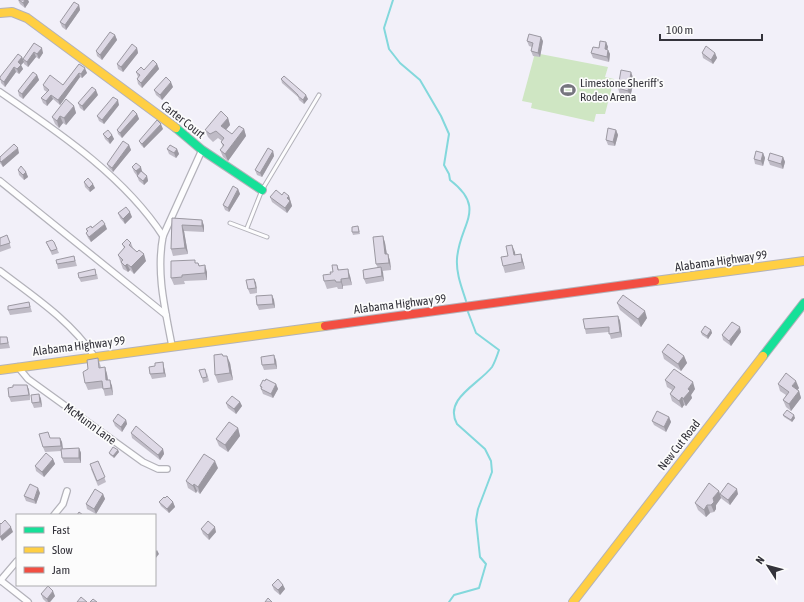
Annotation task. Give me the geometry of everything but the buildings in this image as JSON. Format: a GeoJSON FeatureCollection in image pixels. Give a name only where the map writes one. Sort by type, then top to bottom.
{"type":"FeatureCollection","features":[{"type":"Feature","properties":{"kind":"main road","name":"Carter Court"},"geometry":{"type":"LineString","coordinates":[[0,13],[12,12],[27,18],[181,132],[202,150]]}},
{"type":"Feature","properties":{"kind":"main road"},"geometry":{"type":"LineString","coordinates":[[202,150],[262,190]]}},
{"type":"Feature","properties":{"kind":"main road","name":"Alabama Highway 99"},"geometry":{"type":"LineString","coordinates":[[0,370],[94,356],[804,261]]}},
{"type":"Feature","properties":{"kind":"main road","name":"New Cut Road"},"geometry":{"type":"LineString","coordinates":[[573,602],[804,303]]}},
{"type":"Feature","properties":{"kind":"street"},"geometry":{"type":"LineString","coordinates":[[0,92],[81,151],[149,214],[163,236]]}},
{"type":"Feature","properties":{"kind":"street","name":"Carter Court"},"geometry":{"type":"LineString","coordinates":[[172,346],[160,281],[161,248],[163,236],[202,150]]}},
{"type":"Feature","properties":{"kind":"street"},"geometry":{"type":"LineString","coordinates":[[0,181],[166,315]]}},
{"type":"Feature","properties":{"kind":"street"},"geometry":{"type":"LineString","coordinates":[[0,271],[80,337],[94,356]]}},
{"type":"Feature","properties":{"kind":"street","name":"McMunn Lane"},"geometry":{"type":"LineString","coordinates":[[18,367],[28,379],[143,462],[158,469],[167,469]]}},
{"type":"Feature","properties":{"kind":"street"},"geometry":{"type":"LineString","coordinates":[[55,514],[63,504],[67,491]]}},
{"type":"Feature","properties":{"kind":"street"},"geometry":{"type":"LineString","coordinates":[[16,562],[0,580],[28,602]]}},
{"type":"Feature","properties":{"kind":"lane"},"geometry":{"type":"LineString","coordinates":[[247,228],[262,190],[319,95]]}},
{"type":"Feature","properties":{"kind":"lane"},"geometry":{"type":"LineString","coordinates":[[230,223],[247,228],[267,237]]}},
{"type":"Feature","properties":{"kind":"green space","name":"Limestone Sheriff's Rodeo Arena"},"geometry":{"type":"Polygon","coordinates":[[[535,53],[608,67],[605,77],[614,79],[605,114],[596,114],[594,122],[531,108],[532,103],[522,101],[535,53]]]}},
{"type":"Feature","properties":{"kind":"waterway"},"geometry":{"type":"LineString","coordinates":[[393,0],[384,28],[389,49],[400,63],[420,80],[441,116],[449,134],[444,165],[449,174],[450,180],[461,190],[467,200],[469,209],[468,217],[457,259],[458,275],[466,301]]}},
{"type":"Feature","properties":{"kind":"waterway"},"geometry":{"type":"LineString","coordinates":[[449,602],[454,595],[479,588],[486,564],[480,557],[476,520],[478,509],[492,472],[491,461],[485,449],[457,424],[454,415],[458,399],[492,367],[499,350],[476,333],[468,312]]}},
{"type":"Feature","properties":{"kind":"traffic: fast"},"geometry":{"type":"LineString","coordinates":[[176,128],[202,150],[262,190]]}},
{"type":"Feature","properties":{"kind":"traffic: fast"},"geometry":{"type":"LineString","coordinates":[[763,356],[804,303]]}},
{"type":"Feature","properties":{"kind":"traffic: slow"},"geometry":{"type":"LineString","coordinates":[[0,13],[12,12],[27,18],[176,128]]}},
{"type":"Feature","properties":{"kind":"traffic: slow"},"geometry":{"type":"LineString","coordinates":[[655,281],[804,261]]}},
{"type":"Feature","properties":{"kind":"traffic: slow"},"geometry":{"type":"LineString","coordinates":[[0,370],[325,326]]}},
{"type":"Feature","properties":{"kind":"traffic: slow"},"geometry":{"type":"LineString","coordinates":[[573,602],[763,356]]}},
{"type":"Feature","properties":{"kind":"traffic: jam"},"geometry":{"type":"LineString","coordinates":[[325,326],[655,281]]}},
{"type":"Feature","properties":{"kind":"place","name":"Limestone Sheriff's Rodeo Arena"},"geometry":{"type":"Point","coordinates":[568,90]}}]}
